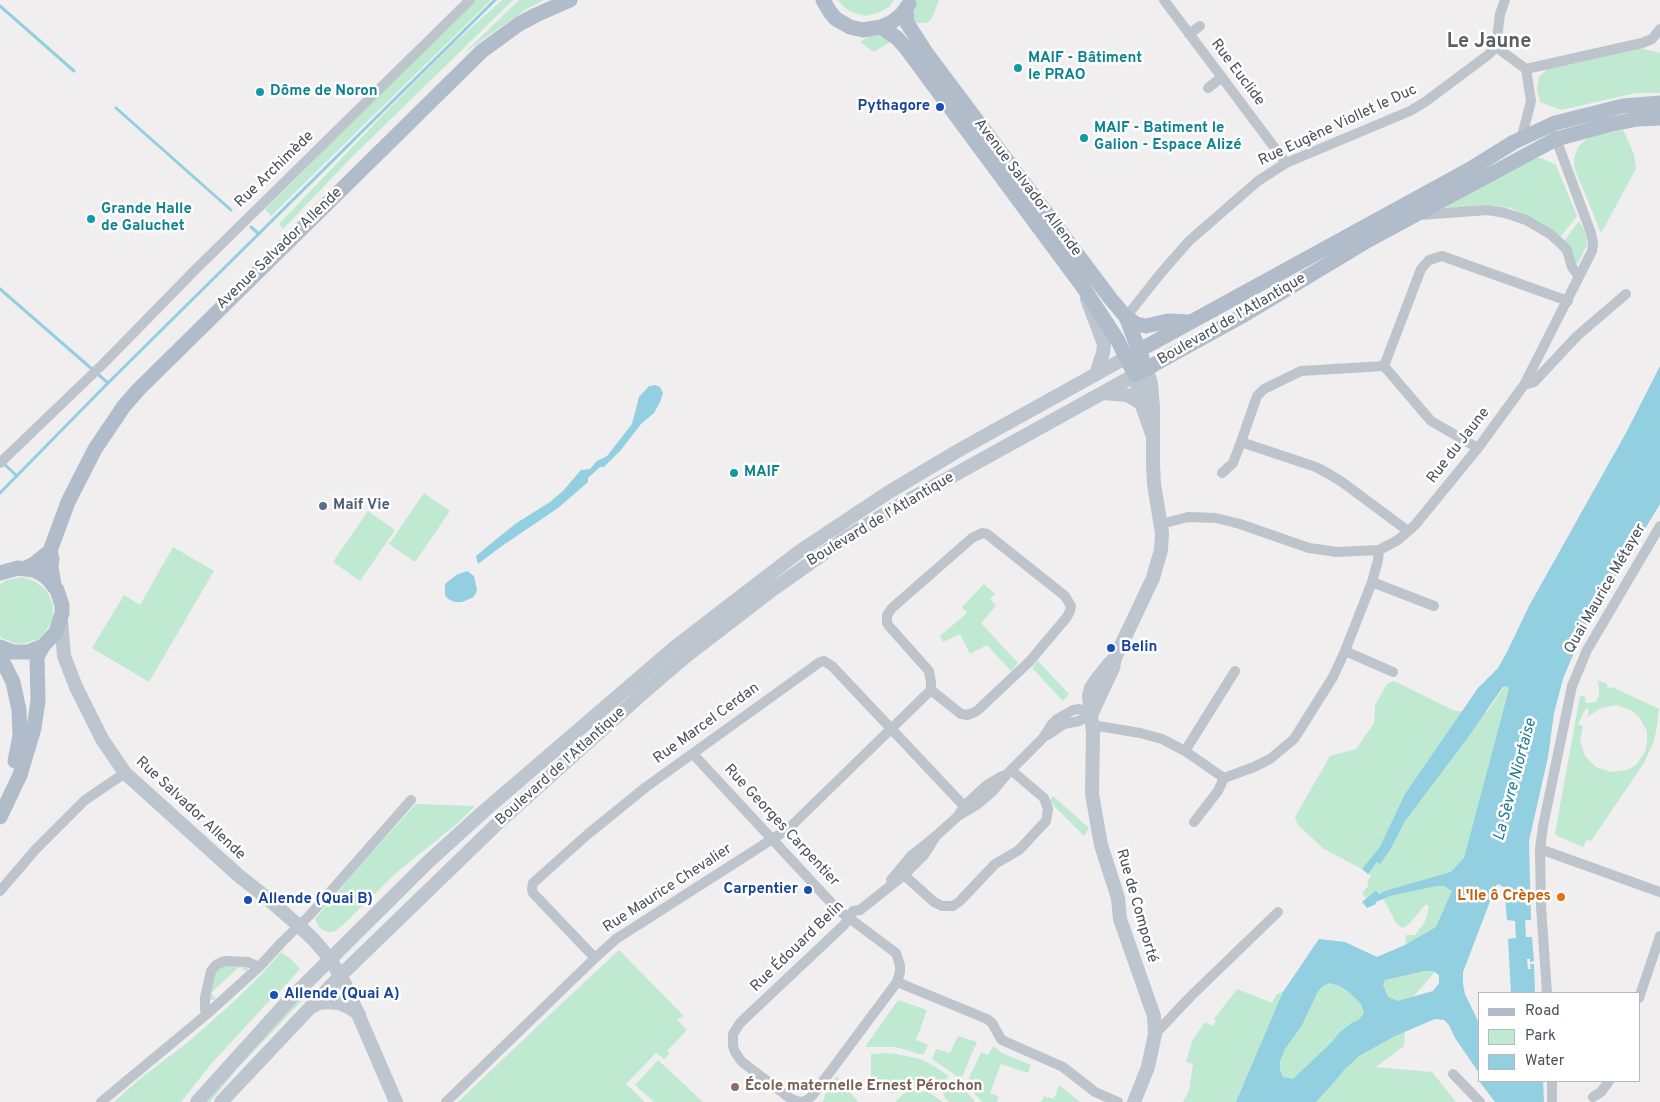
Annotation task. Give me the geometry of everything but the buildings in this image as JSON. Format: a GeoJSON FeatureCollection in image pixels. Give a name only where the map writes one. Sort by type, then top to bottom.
{"type":"FeatureCollection","features":[{"type":"Feature","properties":{"kind":"main road","name":"Avenue Salvador Allende"},"geometry":{"type":"LineString","coordinates":[[61,620],[62,605],[54,585],[50,551],[68,502],[96,449],[124,406],[139,389],[482,51],[519,24],[570,0]]}},
{"type":"Feature","properties":{"kind":"main road"},"geometry":{"type":"LineString","coordinates":[[822,2],[836,19],[850,27],[863,30],[881,27],[892,22],[908,5]]}},
{"type":"Feature","properties":{"kind":"main road","name":"Avenue Salvador Allende"},"geometry":{"type":"LineString","coordinates":[[908,5],[907,23],[937,68],[1126,317],[1133,354],[1141,372]]}},
{"type":"Feature","properties":{"kind":"main road","name":"Avenue Salvador Allende"},"geometry":{"type":"LineString","coordinates":[[881,27],[906,48],[1133,354]]}},
{"type":"Feature","properties":{"kind":"main road","name":"Boulevard de l'Atlantique"},"geometry":{"type":"LineString","coordinates":[[197,1102],[251,1041],[428,862],[634,681],[723,608],[800,551],[889,492],[961,449],[1521,140],[1555,123],[1623,106],[1660,103]]}},
{"type":"Feature","properties":{"kind":"main road","name":"Boulevard de l'Atlantique"},"geometry":{"type":"LineString","coordinates":[[221,1102],[341,975],[499,822],[574,754],[685,657],[772,590],[847,537],[898,506],[1242,316],[1365,242],[1556,139],[1608,125],[1660,118]]}},
{"type":"Feature","properties":{"kind":"main road"},"geometry":{"type":"LineString","coordinates":[[1082,287],[1104,342],[1103,353],[1096,374]]}},
{"type":"Feature","properties":{"kind":"main road","name":"Boulevard de l'Atlantique"},"geometry":{"type":"LineString","coordinates":[[1126,317],[1136,324],[1146,326],[1168,321],[1190,322]]}},
{"type":"Feature","properties":{"kind":"main road","name":"Rue de Comporté"},"geometry":{"type":"LineString","coordinates":[[1141,372],[1141,404],[1152,434]]}},
{"type":"Feature","properties":{"kind":"main road","name":"Rue de Comporté"},"geometry":{"type":"LineString","coordinates":[[1134,1102],[1146,1073],[1155,1034],[1154,1016],[1120,919],[1118,898],[1101,845],[1092,794],[1092,720],[1113,668],[1114,658],[1153,578],[1161,550],[1161,524],[1154,484],[1151,384],[1141,372]]}},
{"type":"Feature","properties":{"kind":"main road"},"geometry":{"type":"LineString","coordinates":[[1102,393],[1127,395],[1141,404]]}},
{"type":"Feature","properties":{"kind":"main road"},"geometry":{"type":"LineString","coordinates":[[0,573],[10,569],[26,568],[50,551]]}},
{"type":"Feature","properties":{"kind":"main road"},"geometry":{"type":"LineString","coordinates":[[26,568],[42,574],[54,585]]}},
{"type":"Feature","properties":{"kind":"main road"},"geometry":{"type":"LineString","coordinates":[[0,817],[20,774],[34,728],[38,701],[37,657],[56,632],[61,620]]}},
{"type":"Feature","properties":{"kind":"main road","name":"Rue Salvador Allende"},"geometry":{"type":"LineString","coordinates":[[61,620],[64,656],[88,713],[102,740],[125,773],[238,875],[299,926],[330,959],[341,975],[396,1102]]}},
{"type":"Feature","properties":{"kind":"main road"},"geometry":{"type":"LineString","coordinates":[[0,647],[13,652],[28,652],[45,644]]}},
{"type":"Feature","properties":{"kind":"main road","name":"Rue Salvador Allende"},"geometry":{"type":"LineString","coordinates":[[45,644],[64,656]]}},
{"type":"Feature","properties":{"kind":"main road"},"geometry":{"type":"LineString","coordinates":[[0,656],[13,682],[17,695],[20,724],[18,748],[6,788],[0,801]]}},
{"type":"Feature","properties":{"kind":"main road"},"geometry":{"type":"LineString","coordinates":[[310,1007],[326,1002],[350,1008],[358,1014]]}},
{"type":"Feature","properties":{"kind":"street","name":"Rue Archimède"},"geometry":{"type":"LineString","coordinates":[[0,463],[88,379],[470,0]]}},
{"type":"Feature","properties":{"kind":"street","name":"Rue Euclide"},"geometry":{"type":"LineString","coordinates":[[1164,0],[1286,164]]}},
{"type":"Feature","properties":{"kind":"street"},"geometry":{"type":"LineString","coordinates":[[1505,0],[1500,14],[1496,47],[1526,69],[1531,101],[1521,140]]}},
{"type":"Feature","properties":{"kind":"street"},"geometry":{"type":"LineString","coordinates":[[1190,34],[1200,26]]}},
{"type":"Feature","properties":{"kind":"street"},"geometry":{"type":"LineString","coordinates":[[1526,69],[1642,43],[1652,39],[1660,29]]}},
{"type":"Feature","properties":{"kind":"street","name":"Rue Eugène Viollet le Duc"},"geometry":{"type":"LineString","coordinates":[[1126,317],[1189,241],[1258,181],[1286,164],[1410,111],[1426,102],[1496,47]]}},
{"type":"Feature","properties":{"kind":"street"},"geometry":{"type":"LineString","coordinates":[[1208,88],[1222,77]]}},
{"type":"Feature","properties":{"kind":"street","name":"Rue du Jaune"},"geometry":{"type":"LineString","coordinates":[[1161,524],[1188,517],[1216,518],[1317,549],[1337,552],[1379,550],[1415,525],[1478,448],[1524,385],[1592,251],[1593,243],[1585,216],[1556,139]]}},
{"type":"Feature","properties":{"kind":"street"},"geometry":{"type":"LineString","coordinates":[[1414,216],[1488,210],[1526,220],[1550,234],[1567,250],[1572,267],[1579,277]]}},
{"type":"Feature","properties":{"kind":"street"},"geometry":{"type":"LineString","coordinates":[[1384,366],[1421,269],[1429,260],[1442,256],[1568,301]]}},
{"type":"Feature","properties":{"kind":"street"},"geometry":{"type":"LineString","coordinates":[[1524,385],[1534,382],[1577,336],[1626,294]]}},
{"type":"Feature","properties":{"kind":"street"},"geometry":{"type":"LineString","coordinates":[[1222,473],[1233,462],[1254,401],[1264,389],[1301,371],[1384,366],[1427,418],[1478,448]]}},
{"type":"Feature","properties":{"kind":"street"},"geometry":{"type":"LineString","coordinates":[[1241,442],[1316,467],[1342,482],[1408,531]]}},
{"type":"Feature","properties":{"kind":"street","name":"Quai Maurice Métayer"},"geometry":{"type":"LineString","coordinates":[[1547,992],[1541,906],[1540,849],[1543,826],[1575,677],[1587,650],[1660,526]]}},
{"type":"Feature","properties":{"kind":"street"},"geometry":{"type":"LineString","coordinates":[[982,533],[987,534],[1065,596],[1071,606],[1070,611],[1030,660],[973,713],[961,714],[931,690],[929,671],[889,626],[887,615],[892,608],[972,538],[982,533]]}},
{"type":"Feature","properties":{"kind":"street"},"geometry":{"type":"LineString","coordinates":[[1194,822],[1218,791],[1224,778],[1270,759],[1294,739],[1333,677],[1345,651],[1372,582],[1379,550]]}},
{"type":"Feature","properties":{"kind":"street"},"geometry":{"type":"LineString","coordinates":[[1372,582],[1434,606]]}},
{"type":"Feature","properties":{"kind":"street"},"geometry":{"type":"LineString","coordinates":[[1345,651],[1393,672]]}},
{"type":"Feature","properties":{"kind":"street","name":"Rue Marcel Cerdan"},"geometry":{"type":"LineString","coordinates":[[595,958],[533,893],[533,883],[588,834],[646,787],[817,663],[824,661],[832,666],[964,806]]}},
{"type":"Feature","properties":{"kind":"street"},"geometry":{"type":"LineString","coordinates":[[1185,751],[1235,671]]}},
{"type":"Feature","properties":{"kind":"street","name":"Rue Maurice Chevalier"},"geometry":{"type":"LineString","coordinates":[[446,1102],[595,958],[628,930],[788,830],[931,690]]}},
{"type":"Feature","properties":{"kind":"street","name":"Rue Édouard Belin"},"geometry":{"type":"LineString","coordinates":[[888,887],[911,856],[958,816],[986,798],[1043,738],[1052,724],[1073,710],[1079,709],[1092,720],[1162,739],[1185,751],[1224,778]]}},
{"type":"Feature","properties":{"kind":"street","name":"Rue Georges Carpentier"},"geometry":{"type":"LineString","coordinates":[[693,754],[837,909],[896,953],[900,965],[897,982]]}},
{"type":"Feature","properties":{"kind":"street"},"geometry":{"type":"LineString","coordinates":[[904,875],[934,902],[942,906],[953,906],[995,864],[1019,850],[1046,820],[1048,809],[1044,798],[1009,772]]}},
{"type":"Feature","properties":{"kind":"street","name":"Rue Édouard Belin"},"geometry":{"type":"LineString","coordinates":[[958,816],[964,806],[987,785],[1009,772]]}},
{"type":"Feature","properties":{"kind":"street"},"geometry":{"type":"LineString","coordinates":[[0,891],[35,850],[85,800],[125,773]]}},
{"type":"Feature","properties":{"kind":"street"},"geometry":{"type":"LineString","coordinates":[[101,1102],[207,1014],[259,967],[299,926],[411,800]]}},
{"type":"Feature","properties":{"kind":"street","name":"Rue Édouard Belin"},"geometry":{"type":"LineString","coordinates":[[897,982],[812,1096],[802,1102],[791,1099],[738,1056],[733,1046],[733,1034],[740,1023],[844,925],[853,912],[866,905],[904,875],[924,855],[936,836]]}},
{"type":"Feature","properties":{"kind":"street"},"geometry":{"type":"LineString","coordinates":[[1540,849],[1660,892]]}},
{"type":"Feature","properties":{"kind":"street"},"geometry":{"type":"LineString","coordinates":[[1155,1034],[1191,996],[1278,912]]}},
{"type":"Feature","properties":{"kind":"street"},"geometry":{"type":"LineString","coordinates":[[1640,995],[1660,936]]}},
{"type":"Feature","properties":{"kind":"street"},"geometry":{"type":"LineString","coordinates":[[207,1014],[205,1010],[205,997],[211,971],[216,965],[222,962],[248,962],[259,967]]}},
{"type":"Feature","properties":{"kind":"street"},"geometry":{"type":"LineString","coordinates":[[897,982],[987,1019],[992,1023],[1004,1041],[1063,1067],[1095,1092],[1118,1102]]}},
{"type":"Feature","properties":{"kind":"street"},"geometry":{"type":"LineString","coordinates":[[1453,1074],[1480,1102]]}},
{"type":"Feature","properties":{"kind":"street"},"geometry":{"type":"LineString","coordinates":[[1552,1082],[1552,1102]]}},
{"type":"Feature","properties":{"kind":"street"},"geometry":{"type":"LineString","coordinates":[[1592,1097],[1601,1092],[1608,1082]]}},
{"type":"Feature","properties":{"kind":"green space"},"geometry":{"type":"Polygon","coordinates":[[[475,0],[491,0],[271,216],[265,209],[475,0]]]}},
{"type":"Feature","properties":{"kind":"green space"},"geometry":{"type":"Polygon","coordinates":[[[502,0],[513,0],[353,156],[283,229],[279,224],[382,116],[451,46],[502,0]]]}},
{"type":"Feature","properties":{"kind":"green space"},"geometry":{"type":"Polygon","coordinates":[[[519,0],[544,0],[525,10],[464,53],[519,0]]]}},
{"type":"Feature","properties":{"kind":"green space"},"geometry":{"type":"Polygon","coordinates":[[[838,0],[894,0],[889,7],[866,16],[851,12],[838,0]]]}},
{"type":"Feature","properties":{"kind":"green space"},"geometry":{"type":"Polygon","coordinates":[[[916,0],[939,0],[931,20],[926,23],[914,23],[913,10],[916,0]]]}},
{"type":"Feature","properties":{"kind":"green space"},"geometry":{"type":"Polygon","coordinates":[[[880,35],[891,40],[874,52],[860,42],[868,37],[880,35]]]}},
{"type":"Feature","properties":{"kind":"green space"},"geometry":{"type":"Polygon","coordinates":[[[1640,48],[1660,53],[1660,93],[1636,93],[1561,110],[1540,102],[1537,89],[1539,77],[1548,69],[1640,48]]]}},
{"type":"Feature","properties":{"kind":"green space"},"geometry":{"type":"Polygon","coordinates":[[[1623,130],[1634,154],[1636,169],[1601,233],[1574,167],[1574,159],[1578,147],[1590,136],[1623,130]]]}},
{"type":"Feature","properties":{"kind":"green space"},"geometry":{"type":"Polygon","coordinates":[[[1533,158],[1541,158],[1556,165],[1577,216],[1561,236],[1511,208],[1490,205],[1441,210],[1533,158]]]}},
{"type":"Feature","properties":{"kind":"green space"},"geometry":{"type":"Polygon","coordinates":[[[1579,221],[1586,234],[1587,245],[1577,265],[1572,252],[1564,241],[1579,221]]]}},
{"type":"Feature","properties":{"kind":"green space"},"geometry":{"type":"Polygon","coordinates":[[[424,493],[450,511],[415,562],[389,544],[424,493]]]}},
{"type":"Feature","properties":{"kind":"green space"},"geometry":{"type":"Polygon","coordinates":[[[368,511],[395,530],[360,581],[333,562],[368,511]]]}},
{"type":"Feature","properties":{"kind":"green space"},"geometry":{"type":"Polygon","coordinates":[[[173,547],[214,571],[149,682],[92,648],[124,595],[140,605],[173,547]]]}},
{"type":"Feature","properties":{"kind":"green space"},"geometry":{"type":"Polygon","coordinates":[[[22,577],[36,582],[47,591],[53,605],[53,613],[52,621],[43,635],[36,640],[21,644],[13,643],[0,637],[0,584],[7,580],[22,577]]]}},
{"type":"Feature","properties":{"kind":"green space"},"geometry":{"type":"Polygon","coordinates":[[[984,584],[995,594],[990,599],[996,606],[981,623],[1018,663],[1011,671],[987,645],[970,654],[960,634],[943,642],[940,636],[967,613],[962,607],[984,584]]]}},
{"type":"Feature","properties":{"kind":"green space"},"geometry":{"type":"Polygon","coordinates":[[[1038,661],[1069,694],[1063,701],[1032,668],[1038,661]]]}},
{"type":"Feature","properties":{"kind":"green space"},"geometry":{"type":"Polygon","coordinates":[[[1509,680],[1517,686],[1440,966],[1400,1012],[1405,1032],[1404,1046],[1376,1067],[1432,1072],[1456,1102],[1183,1102],[1189,1091],[1193,1064],[1186,1062],[1192,1041],[1205,1022],[1212,1026],[1216,1021],[1214,1019],[1237,989],[1272,1003],[1277,994],[1283,992],[1319,939],[1345,944],[1377,957],[1405,945],[1406,935],[1415,935],[1425,922],[1429,907],[1426,904],[1408,925],[1402,928],[1396,923],[1377,890],[1366,898],[1362,893],[1369,885],[1367,882],[1371,876],[1362,869],[1324,849],[1298,825],[1295,817],[1330,756],[1356,749],[1374,723],[1375,705],[1387,684],[1394,681],[1455,711],[1487,712],[1509,680]]]}},
{"type":"Feature","properties":{"kind":"green space"},"geometry":{"type":"Polygon","coordinates":[[[1597,680],[1607,684],[1607,687],[1612,687],[1659,709],[1654,741],[1644,763],[1591,841],[1587,840],[1583,847],[1557,836],[1555,833],[1580,696],[1585,696],[1586,703],[1596,702],[1599,695],[1597,680]],[[1616,705],[1601,708],[1587,717],[1589,709],[1586,708],[1578,724],[1583,726],[1580,741],[1585,756],[1596,767],[1611,772],[1627,770],[1636,765],[1645,752],[1647,731],[1639,717],[1631,710],[1616,705]]]}},
{"type":"Feature","properties":{"kind":"green space"},"geometry":{"type":"Polygon","coordinates":[[[1053,796],[1089,828],[1084,836],[1049,801],[1053,796]]]}},
{"type":"Feature","properties":{"kind":"green space"},"geometry":{"type":"Polygon","coordinates":[[[416,804],[475,806],[459,822],[396,873],[343,925],[330,932],[319,927],[315,919],[362,863],[416,804]]]}},
{"type":"Feature","properties":{"kind":"green space"},"geometry":{"type":"Polygon","coordinates":[[[619,950],[684,1016],[677,1020],[687,1030],[667,1051],[670,1053],[664,1059],[656,1053],[626,1084],[645,1102],[458,1102],[561,1004],[619,950]]]}},
{"type":"Feature","properties":{"kind":"green space"},"geometry":{"type":"Polygon","coordinates":[[[281,952],[300,969],[279,992],[275,990],[270,1000],[211,1064],[181,1102],[114,1102],[228,1007],[261,975],[281,952]]]}},
{"type":"Feature","properties":{"kind":"green space"},"geometry":{"type":"Polygon","coordinates":[[[244,964],[248,966],[247,972],[240,966],[211,993],[216,999],[210,1000],[212,976],[218,968],[225,965],[244,964]]]}},
{"type":"Feature","properties":{"kind":"green space"},"geometry":{"type":"Polygon","coordinates":[[[308,989],[311,991],[237,1069],[210,1102],[205,1102],[308,989]]]}},
{"type":"Feature","properties":{"kind":"green space"},"geometry":{"type":"Polygon","coordinates":[[[898,1000],[927,1010],[916,1040],[928,1045],[923,1055],[896,1047],[865,1047],[898,1000]]]}},
{"type":"Feature","properties":{"kind":"green space"},"geometry":{"type":"Polygon","coordinates":[[[958,1036],[977,1042],[961,1079],[932,1059],[936,1049],[950,1053],[958,1036]]]}},
{"type":"Feature","properties":{"kind":"green space"},"geometry":{"type":"Polygon","coordinates":[[[993,1046],[1002,1053],[1031,1065],[1028,1073],[1001,1064],[990,1093],[999,1097],[997,1102],[982,1102],[966,1084],[981,1052],[988,1055],[993,1046]]]}},
{"type":"Feature","properties":{"kind":"green space"},"geometry":{"type":"Polygon","coordinates":[[[886,1053],[920,1059],[949,1076],[938,1091],[922,1086],[910,1087],[897,1093],[878,1091],[871,1079],[871,1054],[886,1053]]]}},
{"type":"Feature","properties":{"kind":"green space"},"geometry":{"type":"Polygon","coordinates":[[[658,1060],[703,1102],[654,1102],[635,1085],[658,1060]]]}},
{"type":"Feature","properties":{"kind":"green space"},"geometry":{"type":"Polygon","coordinates":[[[836,1076],[845,1086],[858,1102],[823,1102],[836,1076]]]}},
{"type":"Feature","properties":{"kind":"green space"},"geometry":{"type":"Polygon","coordinates":[[[953,1080],[975,1102],[949,1102],[945,1098],[943,1093],[953,1080]]]}},
{"type":"Feature","properties":{"kind":"green space"},"geometry":{"type":"Polygon","coordinates":[[[1059,1085],[1080,1102],[1041,1102],[1044,1096],[1054,1099],[1059,1085]]]}},
{"type":"Feature","properties":{"kind":"green space"},"geometry":{"type":"Polygon","coordinates":[[[913,1090],[928,1092],[943,1102],[895,1102],[903,1094],[913,1090]]]}},
{"type":"Feature","properties":{"kind":"water","name":"La Sèvre Niortaise"},"geometry":{"type":"Polygon","coordinates":[[[1660,366],[1660,504],[1625,562],[1597,603],[1563,679],[1554,713],[1548,757],[1529,841],[1531,920],[1525,920],[1526,937],[1532,937],[1534,961],[1530,962],[1530,959],[1527,959],[1528,969],[1531,969],[1530,964],[1534,964],[1535,992],[1511,992],[1508,939],[1516,938],[1515,921],[1507,920],[1504,887],[1498,884],[1463,972],[1465,994],[1478,1021],[1478,1072],[1455,1038],[1449,1025],[1444,1020],[1435,1019],[1395,1036],[1359,1056],[1316,1102],[1236,1102],[1283,992],[1319,939],[1345,942],[1377,957],[1405,945],[1436,927],[1452,891],[1444,886],[1390,896],[1367,908],[1362,902],[1376,890],[1379,894],[1451,872],[1464,858],[1509,689],[1507,686],[1503,687],[1405,821],[1390,850],[1380,864],[1377,862],[1368,874],[1362,869],[1380,847],[1405,794],[1478,688],[1498,668],[1529,606],[1627,431],[1660,366]],[[1424,971],[1385,980],[1383,985],[1388,997],[1398,1001],[1433,991],[1439,983],[1439,975],[1433,971],[1424,971]],[[1329,983],[1318,991],[1302,1025],[1285,1049],[1280,1061],[1280,1070],[1283,1077],[1293,1079],[1340,1032],[1360,1019],[1364,1012],[1361,1004],[1340,986],[1329,983]]]}},
{"type":"Feature","properties":{"kind":"water"},"geometry":{"type":"Polygon","coordinates":[[[655,385],[660,387],[663,393],[660,402],[654,413],[641,424],[621,450],[604,467],[600,467],[588,478],[588,482],[558,508],[478,564],[476,556],[515,524],[550,502],[563,491],[581,470],[590,469],[597,461],[607,456],[632,424],[639,397],[649,386],[655,385]]]}},
{"type":"Feature","properties":{"kind":"water"},"geometry":{"type":"Polygon","coordinates":[[[467,571],[474,576],[477,590],[475,595],[462,602],[448,599],[445,595],[445,584],[456,575],[467,571]]]}},
{"type":"Feature","properties":{"kind":"water"},"geometry":{"type":"Polygon","coordinates":[[[1480,1082],[1543,1082],[1544,1102],[1495,1102],[1480,1082]]]}},
{"type":"Feature","properties":{"kind":"waterway"},"geometry":{"type":"LineString","coordinates":[[0,493],[108,383],[495,0]]}},
{"type":"Feature","properties":{"kind":"waterway"},"geometry":{"type":"LineString","coordinates":[[0,6],[74,71]]}},
{"type":"Feature","properties":{"kind":"waterway"},"geometry":{"type":"LineString","coordinates":[[116,108],[231,210]]}},
{"type":"Feature","properties":{"kind":"waterway"},"geometry":{"type":"LineString","coordinates":[[251,227],[259,234]]}},
{"type":"Feature","properties":{"kind":"waterway"},"geometry":{"type":"LineString","coordinates":[[0,289],[108,383]]}},
{"type":"Feature","properties":{"kind":"waterway"},"geometry":{"type":"LineString","coordinates":[[3,463],[17,476]]}},
{"type":"Feature","properties":{"kind":"place","name":"MAIF - Bâtiment le PRAO"},"geometry":{"type":"Point","coordinates":[1018,68]}},
{"type":"Feature","properties":{"kind":"place","name":"Dôme de Noron"},"geometry":{"type":"Point","coordinates":[260,92]}},
{"type":"Feature","properties":{"kind":"place","name":"Pythagore"},"geometry":{"type":"Point","coordinates":[940,107]}},
{"type":"Feature","properties":{"kind":"place","name":"MAIF - Batiment le Galion - Espace Alizé"},"geometry":{"type":"Point","coordinates":[1084,138]}},
{"type":"Feature","properties":{"kind":"place","name":"Grande Halle de Galuchet"},"geometry":{"type":"Point","coordinates":[91,219]}},
{"type":"Feature","properties":{"kind":"place","name":"MAIF"},"geometry":{"type":"Point","coordinates":[734,473]}},
{"type":"Feature","properties":{"kind":"place","name":"Maif Vie"},"geometry":{"type":"Point","coordinates":[323,506]}},
{"type":"Feature","properties":{"kind":"place","name":"Belin"},"geometry":{"type":"Point","coordinates":[1111,648]}},
{"type":"Feature","properties":{"kind":"place","name":"Carpentier"},"geometry":{"type":"Point","coordinates":[808,890]}},
{"type":"Feature","properties":{"kind":"place","name":"L'Ile ô Crèpes"},"geometry":{"type":"Point","coordinates":[1561,897]}},
{"type":"Feature","properties":{"kind":"place","name":"Allende (Quai B)"},"geometry":{"type":"Point","coordinates":[248,900]}},
{"type":"Feature","properties":{"kind":"place","name":"Allende (Quai A)"},"geometry":{"type":"Point","coordinates":[274,995]}},
{"type":"Feature","properties":{"kind":"place","name":"École maternelle Ernest Pérochon"},"geometry":{"type":"Point","coordinates":[735,1087]}},
{"type":"Feature","properties":{"kind":"district","name":"Le Jaune"},"geometry":{"type":"Point","coordinates":[1489,43]}}]}
